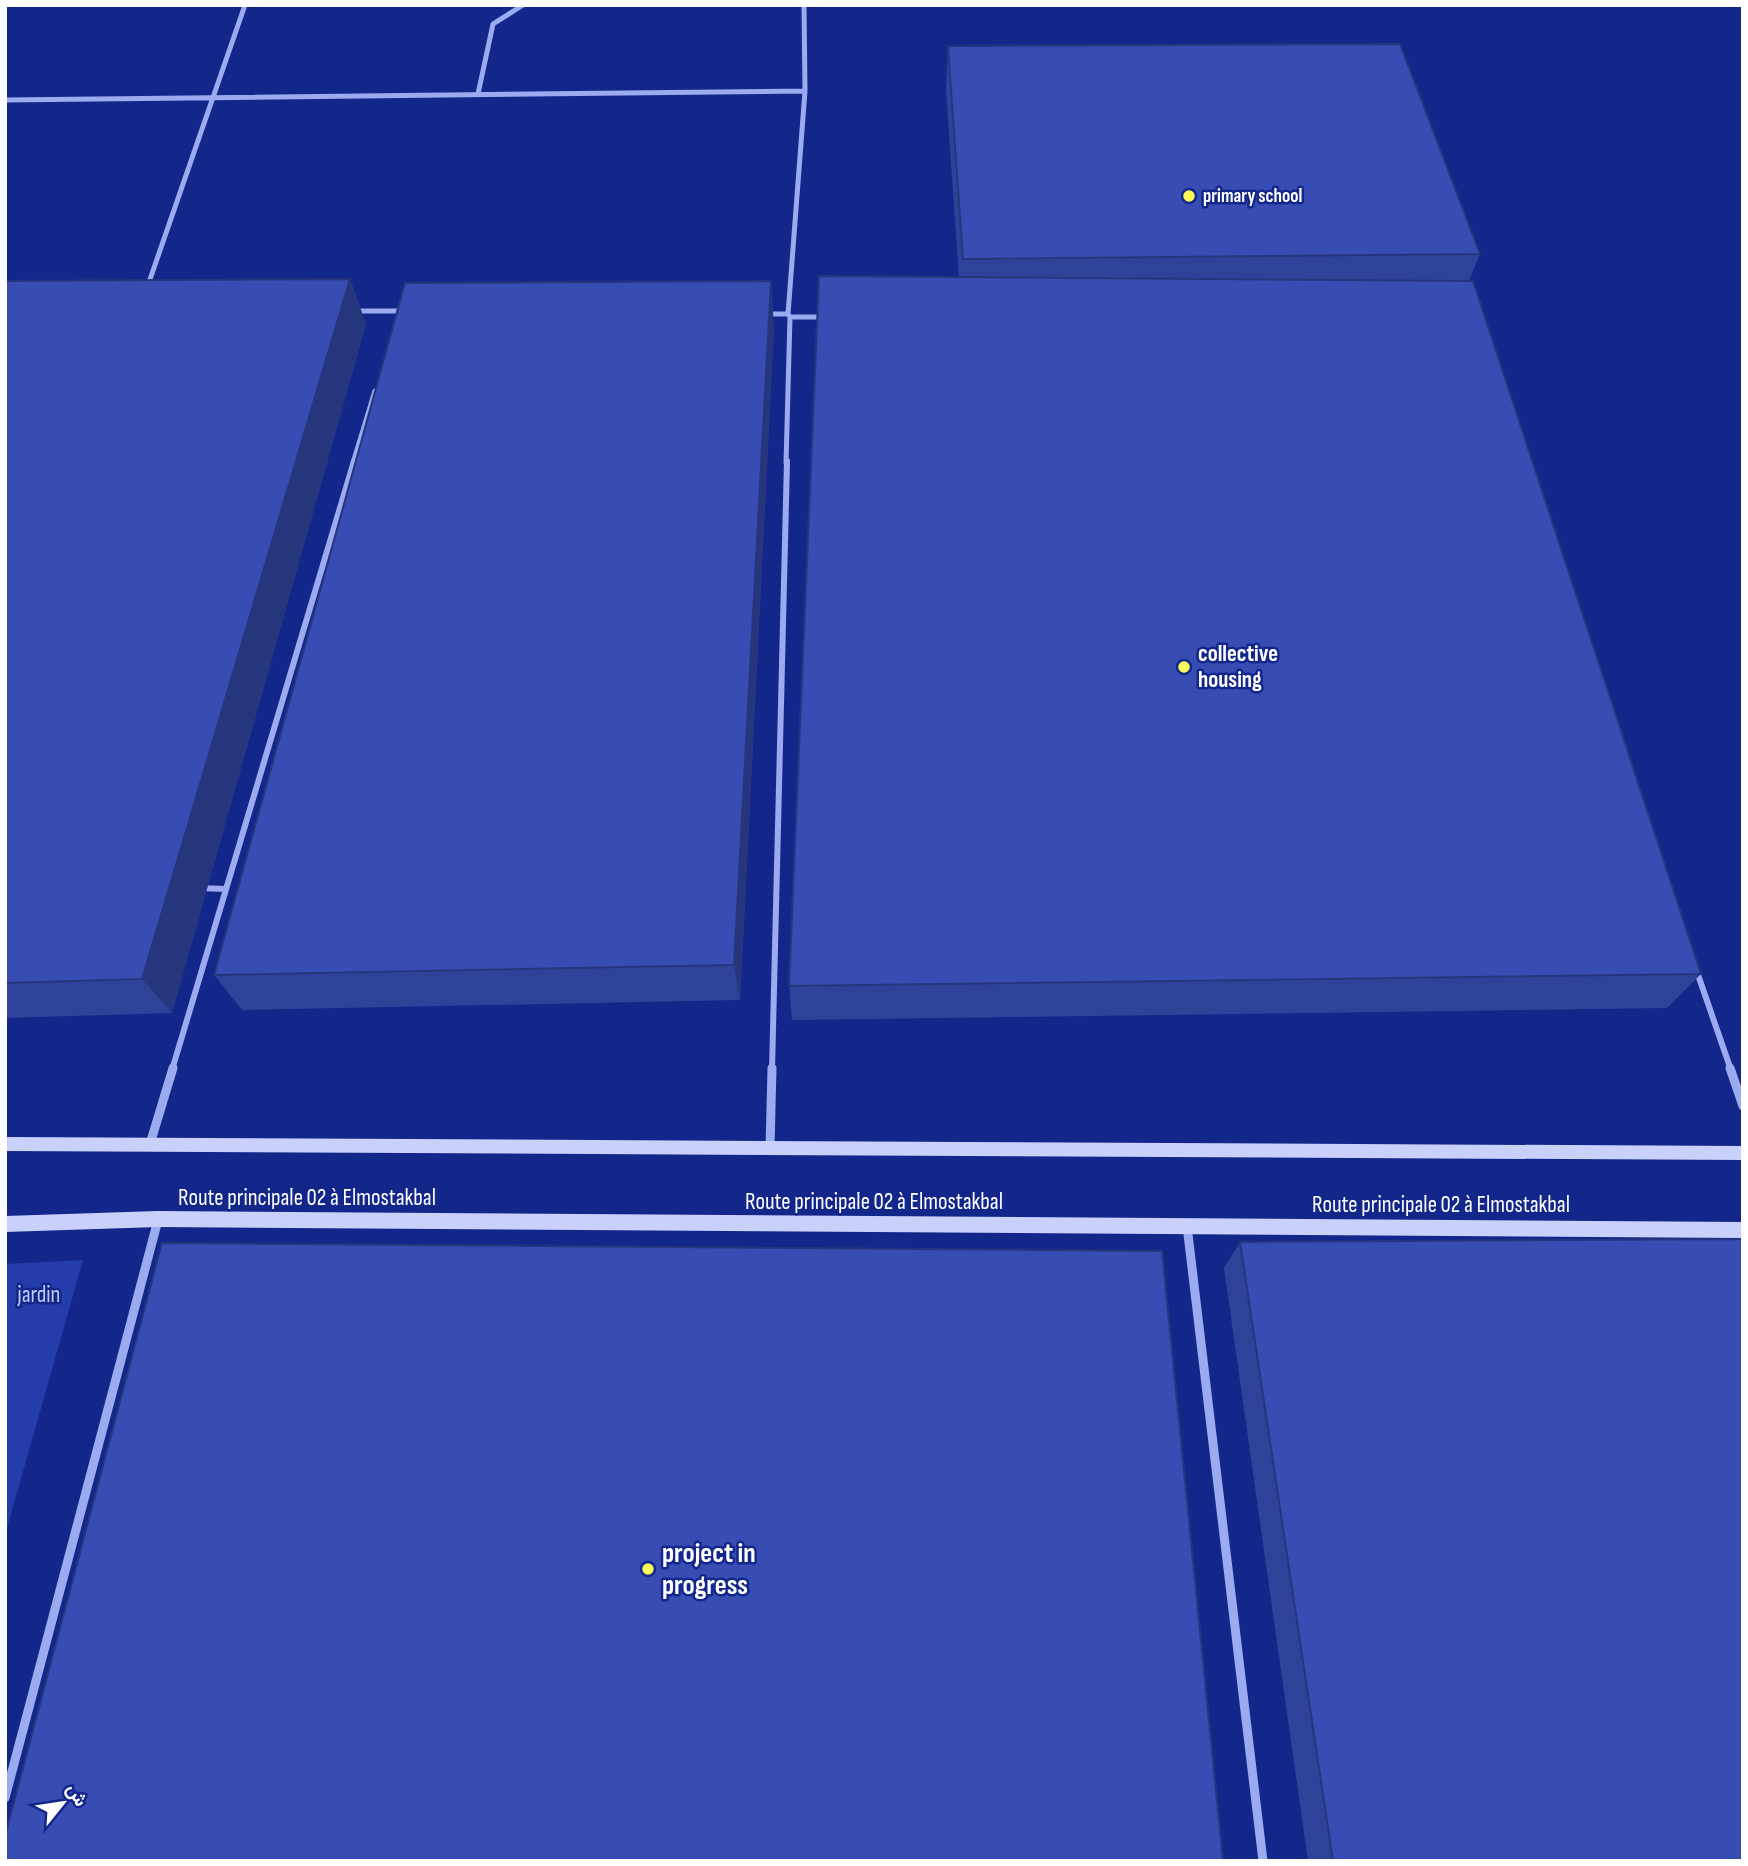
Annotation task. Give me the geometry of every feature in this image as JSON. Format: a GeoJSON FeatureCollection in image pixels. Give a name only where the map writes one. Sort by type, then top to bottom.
{"type":"FeatureCollection","features":[{"type":"Feature","properties":{"kind":"main road"},"geometry":{"type":"LineString","coordinates":[[5,1144],[1743,1153]]}},
{"type":"Feature","properties":{"kind":"main road","name":"Route principale 02 à Elmostakbal"},"geometry":{"type":"LineString","coordinates":[[5,1224],[158,1219],[1743,1230]]}},
{"type":"Feature","properties":{"kind":"street"},"geometry":{"type":"LineString","coordinates":[[143,299],[245,5]]}},
{"type":"Feature","properties":{"kind":"street"},"geometry":{"type":"LineString","coordinates":[[478,94],[493,24],[523,5]]}},
{"type":"Feature","properties":{"kind":"street"},"geometry":{"type":"LineString","coordinates":[[770,1148],[789,315],[805,91],[804,5]]}},
{"type":"Feature","properties":{"kind":"street"},"geometry":{"type":"LineString","coordinates":[[5,100],[805,91]]}},
{"type":"Feature","properties":{"kind":"street"},"geometry":{"type":"LineString","coordinates":[[396,324],[400,310]]}},
{"type":"Feature","properties":{"kind":"street"},"geometry":{"type":"LineString","coordinates":[[345,311],[414,311]]}},
{"type":"Feature","properties":{"kind":"street"},"geometry":{"type":"LineString","coordinates":[[760,314],[832,317]]}},
{"type":"Feature","properties":{"kind":"street"},"geometry":{"type":"LineString","coordinates":[[150,1145],[376,389]]}},
{"type":"Feature","properties":{"kind":"street"},"geometry":{"type":"LineString","coordinates":[[185,887],[226,889]]}},
{"type":"Feature","properties":{"kind":"street"},"geometry":{"type":"LineString","coordinates":[[1693,962],[1743,1106]]}},
{"type":"Feature","properties":{"kind":"street"},"geometry":{"type":"LineString","coordinates":[[5,1798],[158,1219]]}},
{"type":"Feature","properties":{"kind":"street"},"geometry":{"type":"LineString","coordinates":[[1187,1226],[1263,1861]]}},
{"type":"Feature","properties":{"kind":"green space","name":"jardin"},"geometry":{"type":"Polygon","coordinates":[[[83,1260],[5,1535],[5,1264],[83,1260]]]}},
{"type":"Feature","properties":{"kind":"building","name":"primary school"},"geometry":{"type":"Polygon","coordinates":[[[1400,44],[1480,254],[963,259],[948,46],[1400,44]]]}},
{"type":"Feature","properties":{"kind":"building","name":"collective housing"},"geometry":{"type":"Polygon","coordinates":[[[819,276],[1473,281],[1701,974],[789,986],[819,276]]]}},
{"type":"Feature","properties":{"kind":"building"},"geometry":{"type":"Polygon","coordinates":[[[350,279],[142,979],[5,983],[5,281],[350,279]]]}},
{"type":"Feature","properties":{"kind":"building"},"geometry":{"type":"Polygon","coordinates":[[[771,281],[734,965],[214,975],[405,283],[771,281]]]}},
{"type":"Feature","properties":{"kind":"building"},"geometry":{"type":"Polygon","coordinates":[[[1743,1239],[1743,1861],[1333,1861],[1240,1242],[1743,1239]]]}},
{"type":"Feature","properties":{"kind":"building","name":"project in progress"},"geometry":{"type":"Polygon","coordinates":[[[162,1243],[1162,1251],[1223,1861],[5,1861],[5,1836],[162,1243]]]}},
{"type":"Feature","properties":{"kind":"place","name":"primary school"},"geometry":{"type":"Point","coordinates":[1189,196]}},
{"type":"Feature","properties":{"kind":"place","name":"collective housing"},"geometry":{"type":"Point","coordinates":[1184,667]}},
{"type":"Feature","properties":{"kind":"place","name":"project in progress"},"geometry":{"type":"Point","coordinates":[648,1569]}}]}
